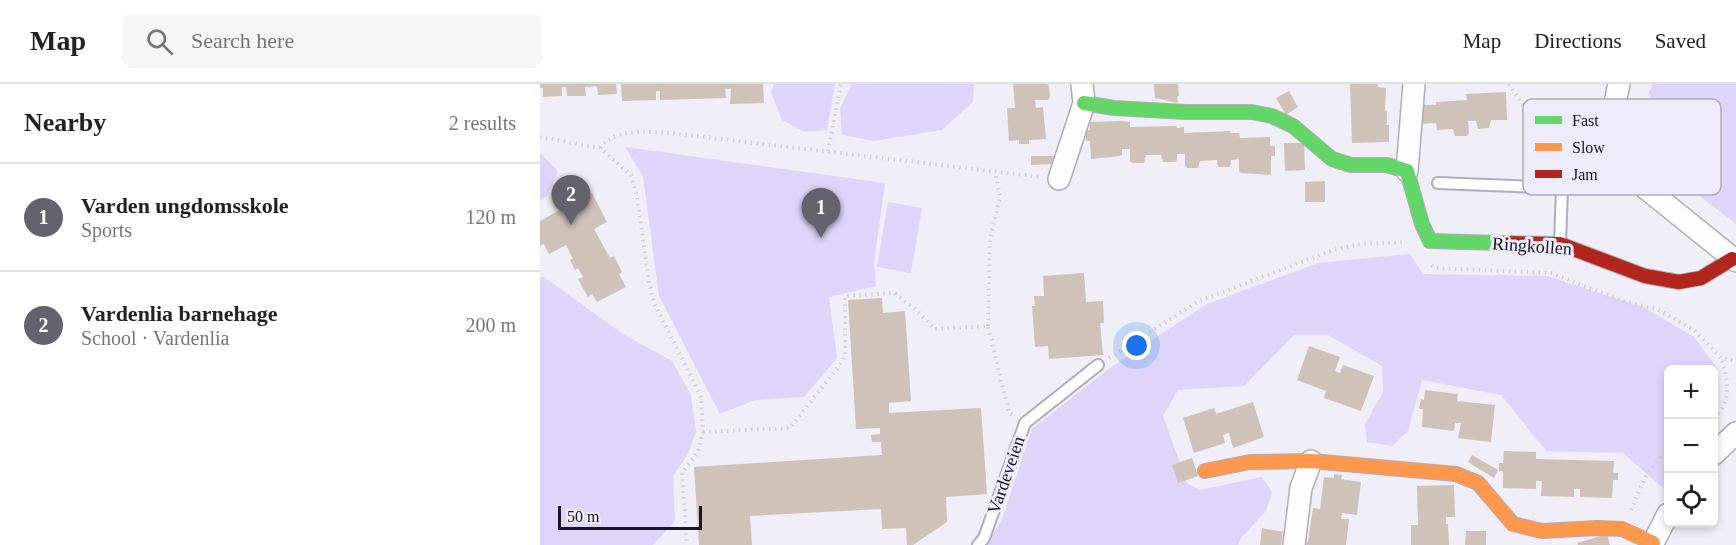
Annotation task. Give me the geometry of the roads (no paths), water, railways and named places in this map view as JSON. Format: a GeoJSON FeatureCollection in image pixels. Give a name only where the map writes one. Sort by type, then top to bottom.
{"type":"FeatureCollection","features":[{"type":"Feature","properties":{"kind":"street"},"geometry":{"type":"LineString","coordinates":[[1059,179],[1083,93],[1114,108],[1186,112],[1251,112],[1272,116],[1293,126],[1332,159],[1351,165],[1387,165],[1407,171],[1414,84]]}},
{"type":"Feature","properties":{"kind":"street","name":"Ringkollen"},"geometry":{"type":"LineString","coordinates":[[1616,99],[1619,84]]}},
{"type":"Feature","properties":{"kind":"street","name":"Ringkollen"},"geometry":{"type":"LineString","coordinates":[[1407,171],[1414,188],[1422,229],[1430,241],[1560,244],[1580,249],[1645,276],[1671,283],[1698,279],[1734,260],[1654,195]]}},
{"type":"Feature","properties":{"kind":"street"},"geometry":{"type":"LineString","coordinates":[[1718,449],[1736,432]]}},
{"type":"Feature","properties":{"kind":"street"},"geometry":{"type":"LineString","coordinates":[[1294,545],[1301,488],[1311,461]]}},
{"type":"Feature","properties":{"kind":"street"},"geometry":{"type":"LineString","coordinates":[[1205,471],[1250,462],[1311,461],[1456,474],[1478,483],[1513,524],[1528,529],[1542,531],[1622,529],[1653,544],[1664,522]]}},
{"type":"Feature","properties":{"kind":"lane"},"geometry":{"type":"LineString","coordinates":[[1438,183],[1523,186]]}},
{"type":"Feature","properties":{"kind":"lane"},"geometry":{"type":"LineString","coordinates":[[1560,244],[1562,195]]}},
{"type":"Feature","properties":{"kind":"lane","name":"Vardeveien"},"geometry":{"type":"LineString","coordinates":[[978,545],[984,538],[1024,423],[1098,365]]}},
{"type":"Feature","properties":{"kind":"place","name":"Vardenlia barnehage"},"geometry":{"type":"Point","coordinates":[571,225]}},
{"type":"Feature","properties":{"kind":"place","name":"Varden ungdomsskole"},"geometry":{"type":"Point","coordinates":[821,238]}}]}
